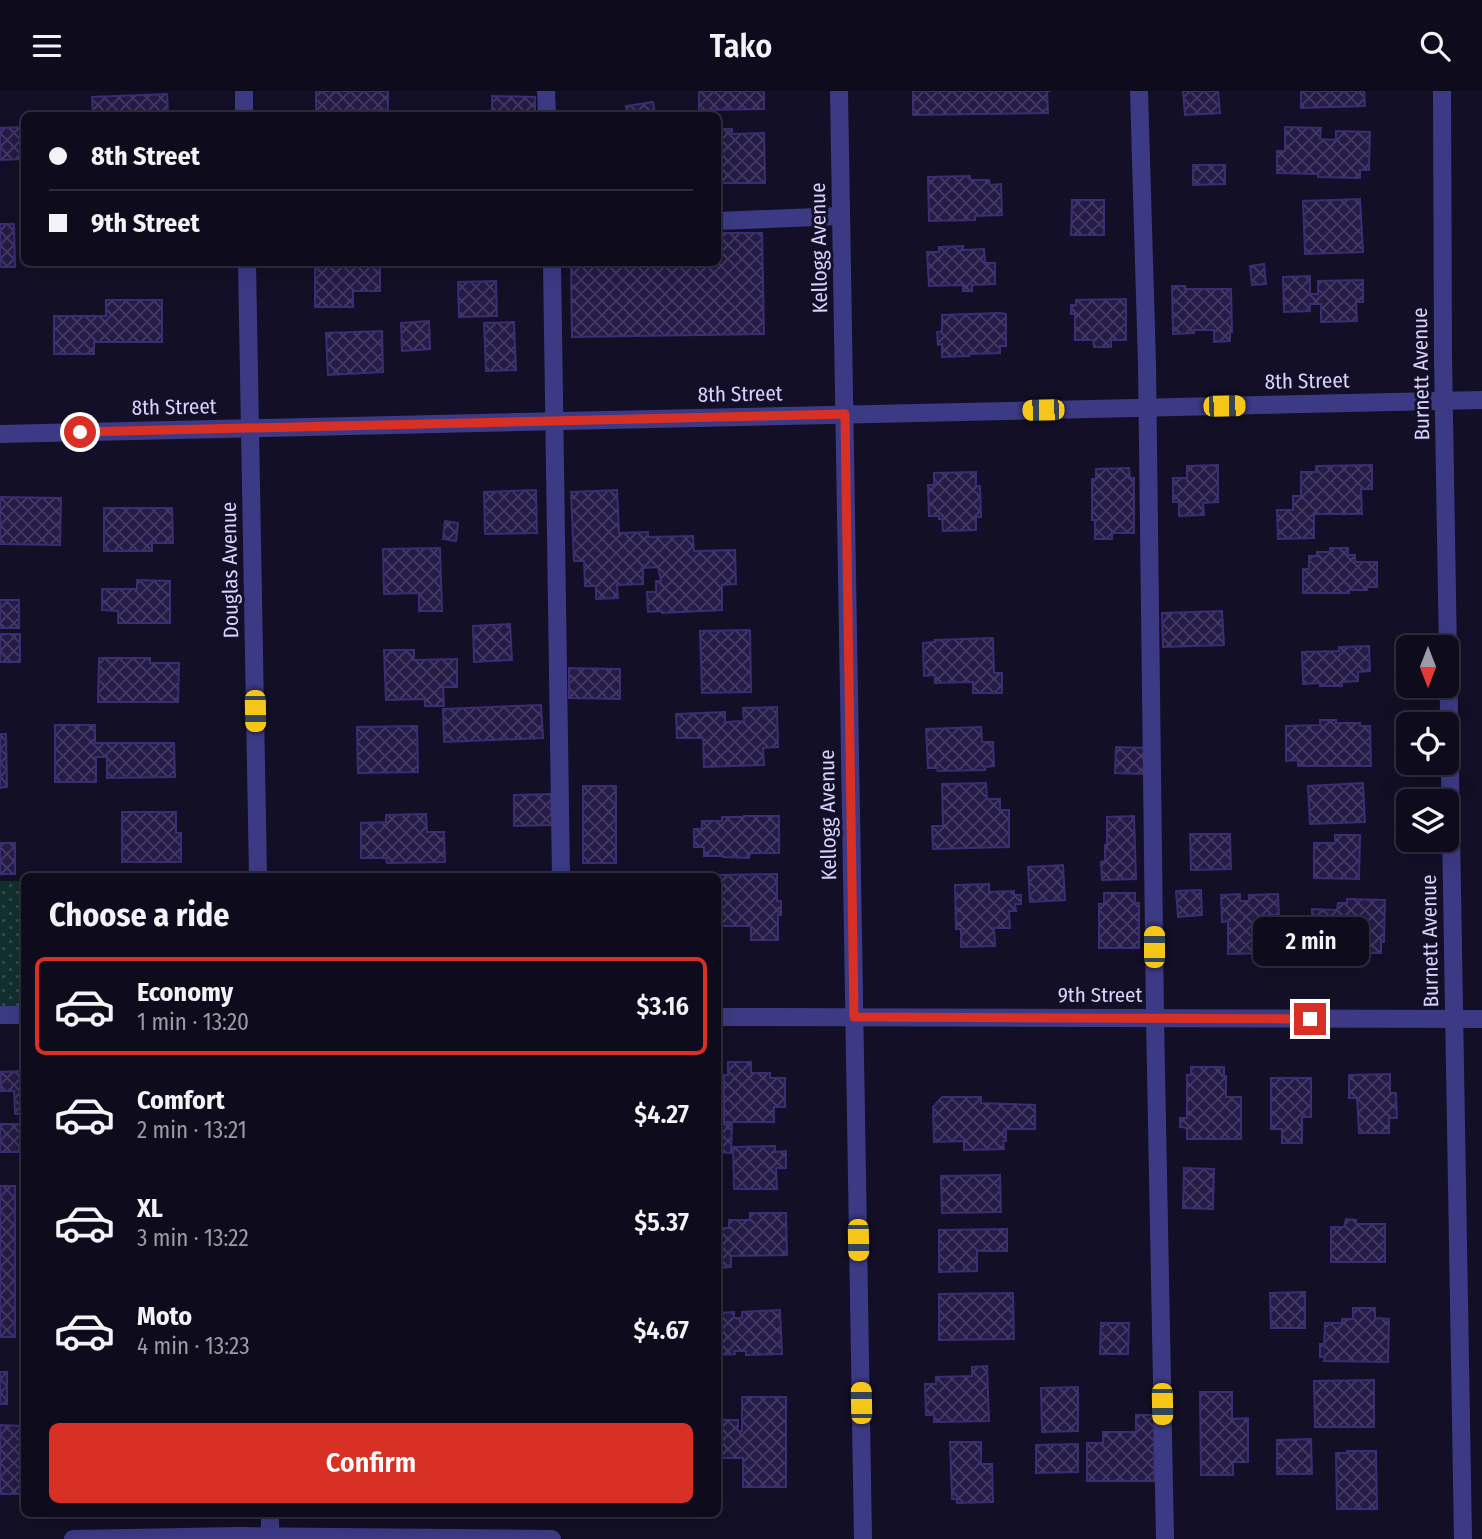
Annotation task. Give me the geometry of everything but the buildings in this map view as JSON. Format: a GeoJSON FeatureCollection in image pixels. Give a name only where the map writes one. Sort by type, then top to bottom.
{"type":"FeatureCollection","features":[{"type":"Feature","properties":{"kind":"street"},"geometry":{"type":"LineString","coordinates":[[244,91],[244,112]]}},
{"type":"Feature","properties":{"kind":"street"},"geometry":{"type":"LineString","coordinates":[[547,91],[547,112]]}},
{"type":"Feature","properties":{"kind":"street","name":"Kellogg Avenue"},"geometry":{"type":"LineString","coordinates":[[839,91],[863,1539]]}},
{"type":"Feature","properties":{"kind":"street"},"geometry":{"type":"LineString","coordinates":[[1139,91],[1148,407],[1155,1018],[1165,1539]]}},
{"type":"Feature","properties":{"kind":"street","name":"Burnett Avenue"},"geometry":{"type":"LineString","coordinates":[[1442,91],[1444,401],[1463,1539]]}},
{"type":"Feature","properties":{"kind":"street"},"geometry":{"type":"LineString","coordinates":[[721,221],[841,216]]}},
{"type":"Feature","properties":{"kind":"street","name":"Douglas Avenue"},"geometry":{"type":"LineString","coordinates":[[247,266],[258,873]]}},
{"type":"Feature","properties":{"kind":"street"},"geometry":{"type":"LineString","coordinates":[[551,266],[561,873]]}},
{"type":"Feature","properties":{"kind":"street","name":"8th Street"},"geometry":{"type":"LineString","coordinates":[[0,434],[1482,400]]}},
{"type":"Feature","properties":{"kind":"street"},"geometry":{"type":"LineString","coordinates":[[0,1015],[21,1015]]}},
{"type":"Feature","properties":{"kind":"street","name":"9th Street"},"geometry":{"type":"LineString","coordinates":[[721,1017],[1482,1019]]}},
{"type":"Feature","properties":{"kind":"street"},"geometry":{"type":"LineString","coordinates":[[270,1517],[270,1537]]}},
{"type":"Feature","properties":{"kind":"street"},"geometry":{"type":"LineString","coordinates":[[73,1539],[552,1539]]}},
{"type":"Feature","properties":{"kind":"green space"},"geometry":{"type":"Polygon","coordinates":[[[0,881],[21,881],[21,1015],[0,1015],[0,881]]]}},
{"type":"Feature","properties":{"kind":"route"},"geometry":{"type":"LineString","coordinates":[[80,432],[845,414],[854,1017],[1310,1019]]}}]}
